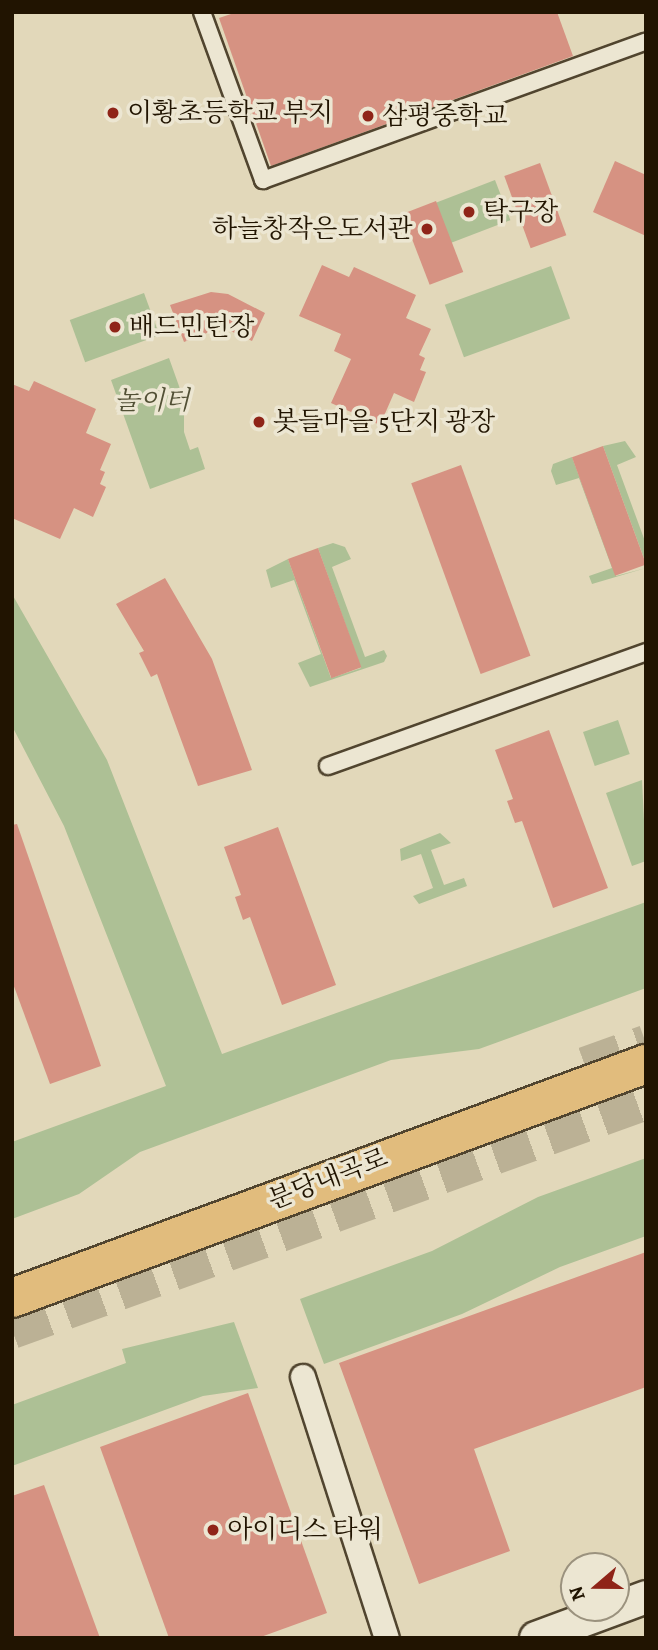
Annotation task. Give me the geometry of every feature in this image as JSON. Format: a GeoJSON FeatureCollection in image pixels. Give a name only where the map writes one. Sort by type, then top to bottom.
{"type":"FeatureCollection","features":[{"type":"Feature","properties":{"kind":"main road","name":"분당내곡로"},"geometry":{"type":"LineString","coordinates":[[12,1298],[646,1064]]}},
{"type":"Feature","properties":{"kind":"street"},"geometry":{"type":"LineString","coordinates":[[303,1377],[387,1638]]}},
{"type":"Feature","properties":{"kind":"street"},"geometry":{"type":"LineString","coordinates":[[536,1638],[646,1597]]}},
{"type":"Feature","properties":{"kind":"lane"},"geometry":{"type":"LineString","coordinates":[[202,12],[263,180],[646,41]]}},
{"type":"Feature","properties":{"kind":"lane"},"geometry":{"type":"LineString","coordinates":[[328,766],[646,652]]}},
{"type":"Feature","properties":{"kind":"green space","name":"탁구장"},"geometry":{"type":"Polygon","coordinates":[[[495,180],[510,220],[444,246],[429,205],[495,180]]]}},
{"type":"Feature","properties":{"kind":"green space"},"geometry":{"type":"Polygon","coordinates":[[[551,266],[570,319],[464,357],[445,305],[551,266]]]}},
{"type":"Feature","properties":{"kind":"green space","name":"배드민턴장"},"geometry":{"type":"Polygon","coordinates":[[[144,293],[159,335],[85,362],[70,320],[144,293]]]}},
{"type":"Feature","properties":{"kind":"green space","name":"놀이터"},"geometry":{"type":"Polygon","coordinates":[[[169,358],[184,400],[184,432],[190,450],[198,447],[205,469],[150,489],[111,380],[169,358]]]}},
{"type":"Feature","properties":{"kind":"green space"},"geometry":{"type":"Polygon","coordinates":[[[625,441],[636,457],[617,465],[646,544],[646,564],[603,446],[625,441]]]}},
{"type":"Feature","properties":{"kind":"green space"},"geometry":{"type":"Polygon","coordinates":[[[572,457],[616,576],[646,568],[592,584],[589,576],[612,568],[579,478],[556,485],[551,471],[553,464],[572,457]]]}},
{"type":"Feature","properties":{"kind":"green space"},"geometry":{"type":"Polygon","coordinates":[[[333,543],[345,547],[351,559],[332,567],[365,657],[384,650],[387,656],[384,662],[310,687],[298,663],[321,654],[294,580],[271,588],[266,570],[288,559],[331,678],[361,668],[318,548],[333,543]]]}},
{"type":"Feature","properties":{"kind":"green space"},"geometry":{"type":"Polygon","coordinates":[[[12,594],[107,760],[222,1054],[646,902],[646,988],[479,1049],[391,1060],[140,1152],[79,1194],[12,1219],[12,1142],[166,1086],[64,826],[12,726],[12,594]]]}},
{"type":"Feature","properties":{"kind":"green space"},"geometry":{"type":"Polygon","coordinates":[[[618,720],[630,754],[595,766],[583,732],[618,720]]]}},
{"type":"Feature","properties":{"kind":"green space"},"geometry":{"type":"Polygon","coordinates":[[[642,780],[646,861],[632,866],[606,793],[642,780]]]}},
{"type":"Feature","properties":{"kind":"green space"},"geometry":{"type":"Polygon","coordinates":[[[440,833],[451,843],[431,850],[444,885],[464,878],[467,886],[419,904],[413,896],[433,888],[421,854],[401,861],[400,849],[440,833]]]}},
{"type":"Feature","properties":{"kind":"green space"},"geometry":{"type":"Polygon","coordinates":[[[646,1158],[646,1236],[560,1267],[462,1314],[324,1364],[300,1299],[432,1251],[538,1197],[646,1158]]]}},
{"type":"Feature","properties":{"kind":"green space"},"geometry":{"type":"Polygon","coordinates":[[[234,1322],[258,1388],[203,1396],[12,1466],[12,1405],[126,1363],[122,1349],[234,1322]]]}},
{"type":"Feature","properties":{"kind":"building"},"geometry":{"type":"Polygon","coordinates":[[[237,12],[557,12],[573,56],[271,166],[219,18],[237,12]]]}},
{"type":"Feature","properties":{"kind":"building"},"geometry":{"type":"Polygon","coordinates":[[[615,161],[646,175],[646,236],[593,212],[615,161]]]}},
{"type":"Feature","properties":{"kind":"building"},"geometry":{"type":"Polygon","coordinates":[[[540,163],[566,235],[531,248],[504,176],[540,163]]]}},
{"type":"Feature","properties":{"kind":"building","name":"하늘창작은도서관"},"geometry":{"type":"Polygon","coordinates":[[[436,201],[463,272],[430,285],[402,214],[436,201]]]}},
{"type":"Feature","properties":{"kind":"building"},"geometry":{"type":"Polygon","coordinates":[[[322,265],[349,277],[354,267],[416,295],[406,318],[431,329],[419,355],[425,358],[420,370],[426,372],[414,402],[394,393],[380,425],[331,403],[351,359],[334,351],[341,334],[299,316],[322,265]]]}},
{"type":"Feature","properties":{"kind":"building"},"geometry":{"type":"Polygon","coordinates":[[[211,292],[228,294],[265,313],[252,341],[222,327],[184,342],[170,305],[211,292]]]}},
{"type":"Feature","properties":{"kind":"building"},"geometry":{"type":"Polygon","coordinates":[[[34,381],[96,409],[86,433],[111,444],[100,470],[105,472],[100,484],[106,487],[93,517],[74,508],[60,539],[12,518],[12,384],[29,391],[34,381]]]}},
{"type":"Feature","properties":{"kind":"building"},"geometry":{"type":"Polygon","coordinates":[[[603,446],[646,564],[615,576],[572,457],[603,446]]]}},
{"type":"Feature","properties":{"kind":"building"},"geometry":{"type":"Polygon","coordinates":[[[461,465],[530,656],[481,674],[411,483],[461,465]]]}},
{"type":"Feature","properties":{"kind":"building"},"geometry":{"type":"Polygon","coordinates":[[[318,548],[361,667],[331,678],[288,559],[318,548]]]}},
{"type":"Feature","properties":{"kind":"building"},"geometry":{"type":"Polygon","coordinates":[[[165,578],[212,659],[252,770],[198,786],[157,674],[151,677],[139,653],[144,651],[116,604],[165,578]]]}},
{"type":"Feature","properties":{"kind":"building"},"geometry":{"type":"Polygon","coordinates":[[[549,730],[608,888],[553,908],[522,821],[515,823],[507,801],[513,799],[495,750],[549,730]]]}},
{"type":"Feature","properties":{"kind":"building"},"geometry":{"type":"Polygon","coordinates":[[[17,824],[101,1066],[50,1084],[12,981],[12,825],[17,824]]]}},
{"type":"Feature","properties":{"kind":"building"},"geometry":{"type":"Polygon","coordinates":[[[278,827],[336,985],[282,1005],[250,917],[243,920],[235,897],[241,895],[224,847],[278,827]]]}},
{"type":"Feature","properties":{"kind":"building"},"geometry":{"type":"Polygon","coordinates":[[[646,1252],[646,1387],[474,1449],[510,1551],[419,1584],[339,1363],[646,1252]]]}},
{"type":"Feature","properties":{"kind":"building","name":"아이디스 타워"},"geometry":{"type":"Polygon","coordinates":[[[248,1393],[327,1613],[258,1638],[169,1638],[100,1447],[248,1393]]]}},
{"type":"Feature","properties":{"kind":"building"},"geometry":{"type":"Polygon","coordinates":[[[44,1485],[100,1638],[12,1638],[12,1496],[44,1485]]]}},
{"type":"Feature","properties":{"kind":"tunnel"},"geometry":{"type":"LineString","coordinates":[[585,1066],[646,1044]]}},
{"type":"Feature","properties":{"kind":"tunnel"},"geometry":{"type":"LineString","coordinates":[[12,1330],[646,1101]]}},
{"type":"Feature","properties":{"kind":"place","name":"이황초등학교 부지"},"geometry":{"type":"Point","coordinates":[113,113]}},
{"type":"Feature","properties":{"kind":"place","name":"삼평중학교"},"geometry":{"type":"Point","coordinates":[368,116]}},
{"type":"Feature","properties":{"kind":"place","name":"탁구장"},"geometry":{"type":"Point","coordinates":[469,212]}},
{"type":"Feature","properties":{"kind":"place","name":"하늘창작은도서관"},"geometry":{"type":"Point","coordinates":[427,229]}},
{"type":"Feature","properties":{"kind":"place","name":"배드민턴장"},"geometry":{"type":"Point","coordinates":[115,327]}},
{"type":"Feature","properties":{"kind":"place","name":"봇들마을 5단지 광장"},"geometry":{"type":"Point","coordinates":[259,422]}},
{"type":"Feature","properties":{"kind":"place","name":"아이디스 타워"},"geometry":{"type":"Point","coordinates":[213,1530]}}]}
